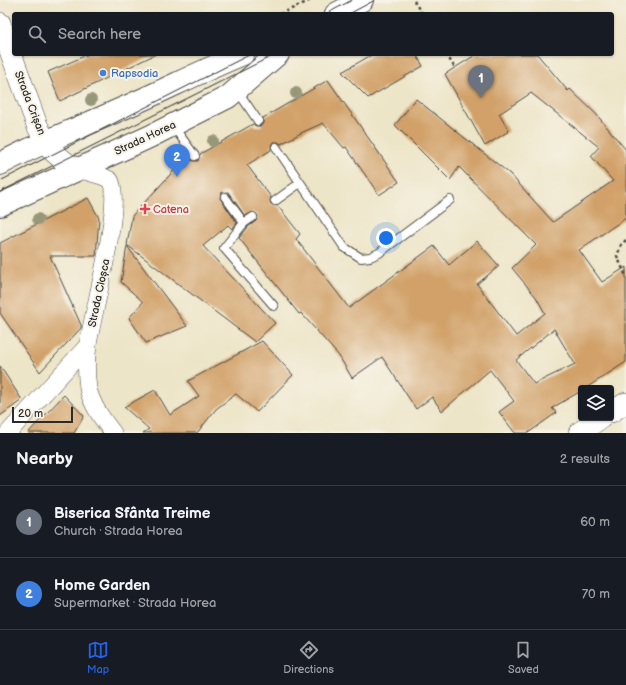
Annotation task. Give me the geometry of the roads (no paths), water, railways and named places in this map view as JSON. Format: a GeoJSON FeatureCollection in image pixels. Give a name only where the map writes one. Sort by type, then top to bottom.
{"type":"FeatureCollection","features":[{"type":"Feature","properties":{"kind":"main road"},"geometry":{"type":"LineString","coordinates":[[340,12],[362,0]]}},
{"type":"Feature","properties":{"kind":"main road"},"geometry":{"type":"LineString","coordinates":[[0,164],[45,141],[94,122],[215,65],[239,56]]}},
{"type":"Feature","properties":{"kind":"main road","name":"Strada Horea"},"geometry":{"type":"LineString","coordinates":[[0,205],[173,125],[228,97],[276,56]]}},
{"type":"Feature","properties":{"kind":"street","name":"Strada Crișan"},"geometry":{"type":"LineString","coordinates":[[0,23],[12,56]]}},
{"type":"Feature","properties":{"kind":"street","name":"Strada Crișan"},"geometry":{"type":"LineString","coordinates":[[12,56],[37,124],[45,141],[56,155],[78,169]]}},
{"type":"Feature","properties":{"kind":"street","name":"Strada Cloșca"},"geometry":{"type":"LineString","coordinates":[[78,169],[110,180],[114,192],[107,251],[88,345],[86,366],[88,390],[97,411],[113,433]]}},
{"type":"Feature","properties":{"kind":"street"},"geometry":{"type":"LineString","coordinates":[[8,433],[88,345]]}},
{"type":"Feature","properties":{"kind":"street"},"geometry":{"type":"LineString","coordinates":[[614,410],[626,403]]}},
{"type":"Feature","properties":{"kind":"street"},"geometry":{"type":"LineString","coordinates":[[579,433],[597,421]]}},
{"type":"Feature","properties":{"kind":"lane"},"geometry":{"type":"LineString","coordinates":[[236,90],[258,121]]}},
{"type":"Feature","properties":{"kind":"lane"},"geometry":{"type":"LineString","coordinates":[[173,125],[195,156]]}},
{"type":"Feature","properties":{"kind":"lane"},"geometry":{"type":"LineString","coordinates":[[276,147],[344,246],[361,258],[370,257],[379,253],[450,200]]}},
{"type":"Feature","properties":{"kind":"lane"},"geometry":{"type":"LineString","coordinates":[[275,201],[300,183]]}},
{"type":"Feature","properties":{"kind":"lane"},"geometry":{"type":"LineString","coordinates":[[225,197],[244,223]]}},
{"type":"Feature","properties":{"kind":"lane"},"geometry":{"type":"LineString","coordinates":[[252,217],[244,223],[224,248],[274,306]]}},
{"type":"Feature","properties":{"kind":"tram line"},"geometry":{"type":"LineString","coordinates":[[330,12],[352,0]]}},
{"type":"Feature","properties":{"kind":"tram line"},"geometry":{"type":"LineString","coordinates":[[353,12],[375,0]]}},
{"type":"Feature","properties":{"kind":"tram line"},"geometry":{"type":"LineString","coordinates":[[0,181],[247,56]]}},
{"type":"Feature","properties":{"kind":"tram line"},"geometry":{"type":"LineString","coordinates":[[0,192],[272,56]]}},
{"type":"Feature","properties":{"kind":"place","name":"Rapsodia"},"geometry":{"type":"Point","coordinates":[103,73]}},
{"type":"Feature","properties":{"kind":"place","name":"Biserica Sfânta Treime"},"geometry":{"type":"Point","coordinates":[481,98]}},
{"type":"Feature","properties":{"kind":"place","name":"Home Garden"},"geometry":{"type":"Point","coordinates":[177,177]}},
{"type":"Feature","properties":{"kind":"place","name":"Catena"},"geometry":{"type":"Point","coordinates":[145,209]}}]}
